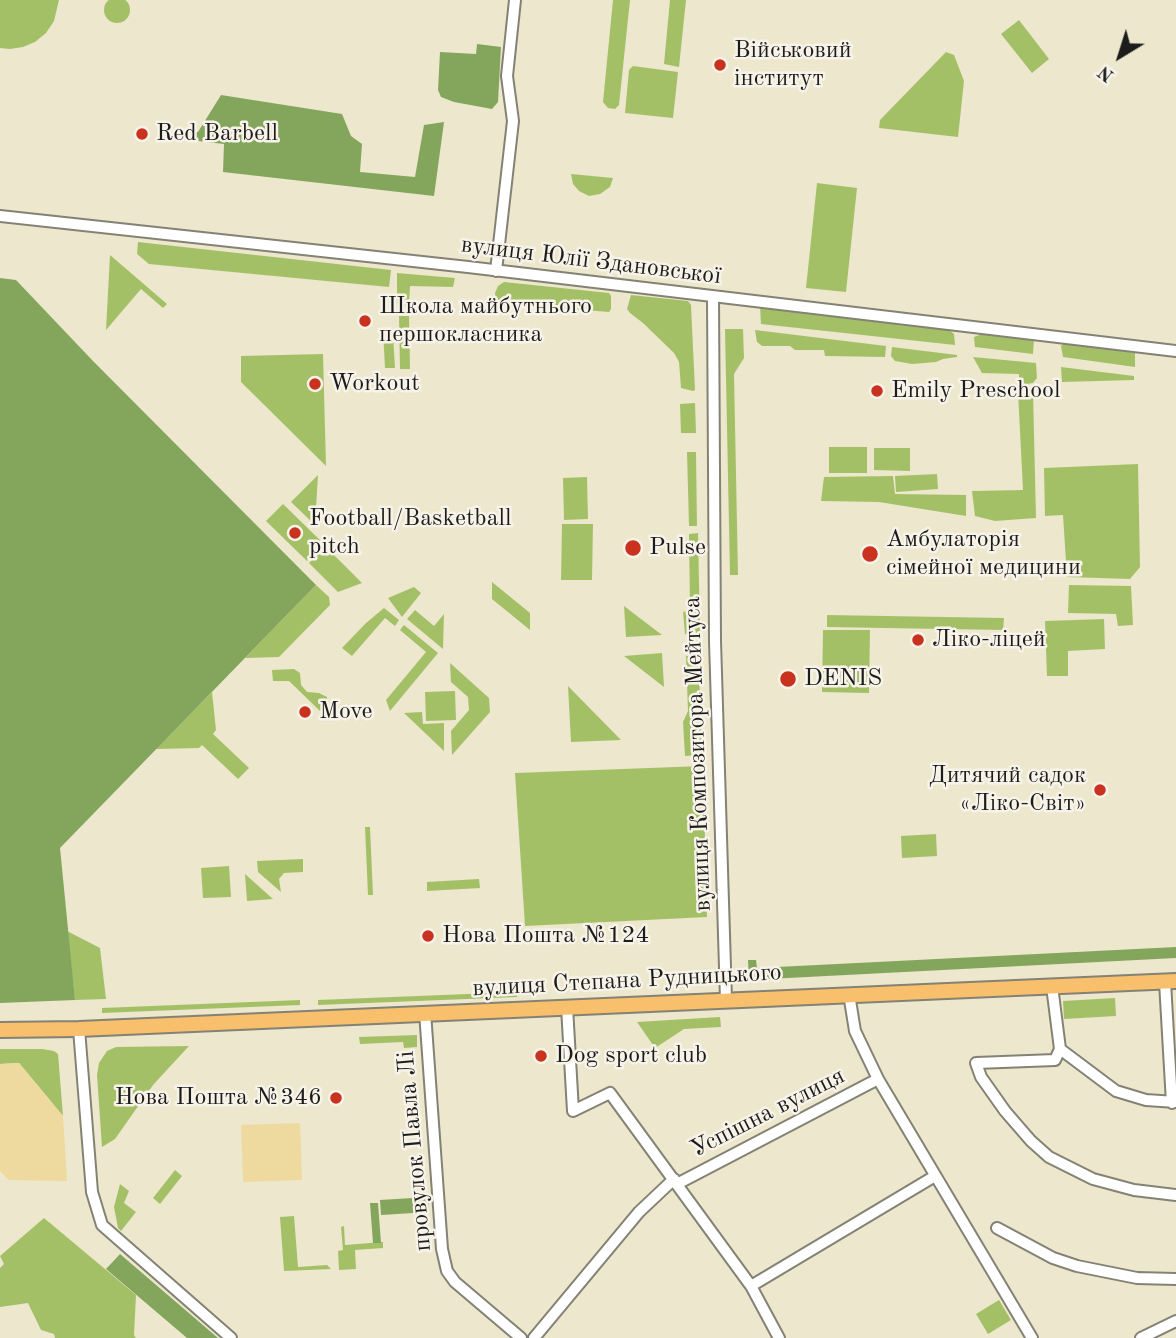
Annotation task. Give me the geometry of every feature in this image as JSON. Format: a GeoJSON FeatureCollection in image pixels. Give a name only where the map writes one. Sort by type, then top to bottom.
{"type":"FeatureCollection","features":[{"type":"Feature","properties":{"kind":"main road","name":"вулиця Степана Рудницького"},"geometry":{"type":"LineString","coordinates":[[0,1030],[79,1029],[425,1012],[567,1014],[726,1000],[1171,981]]}},
{"type":"Feature","properties":{"kind":"street"},"geometry":{"type":"LineString","coordinates":[[496,271],[513,121],[507,76],[515,0]]}},
{"type":"Feature","properties":{"kind":"street","name":"вулиця Юлії Здановської"},"geometry":{"type":"LineString","coordinates":[[0,216],[1176,351]]}},
{"type":"Feature","properties":{"kind":"street","name":"вулиця Композитора Мейтуса"},"geometry":{"type":"LineString","coordinates":[[713,297],[715,641],[726,1000]]}},
{"type":"Feature","properties":{"kind":"street"},"geometry":{"type":"LineString","coordinates":[[1060,1049],[1116,1091],[1146,1100],[1174,1103],[1171,981]]}},
{"type":"Feature","properties":{"kind":"street"},"geometry":{"type":"LineString","coordinates":[[1052,986],[1060,1049],[1055,1060],[976,1063],[981,1077],[1005,1111],[1049,1157],[1093,1179],[1134,1190],[1176,1195]]}},
{"type":"Feature","properties":{"kind":"street"},"geometry":{"type":"LineString","coordinates":[[849,994],[855,1031],[878,1079],[1032,1338]]}},
{"type":"Feature","properties":{"kind":"street","name":"провулок Павла Лі"},"geometry":{"type":"LineString","coordinates":[[425,1012],[442,1249],[447,1271],[454,1282],[521,1338]]}},
{"type":"Feature","properties":{"kind":"street"},"geometry":{"type":"LineString","coordinates":[[567,1014],[573,1111],[610,1093],[751,1286],[779,1338]]}},
{"type":"Feature","properties":{"kind":"street"},"geometry":{"type":"LineString","coordinates":[[79,1029],[92,1192],[102,1225],[231,1338]]}},
{"type":"Feature","properties":{"kind":"street","name":"Успішна вулиця"},"geometry":{"type":"LineString","coordinates":[[534,1338],[632,1221],[675,1182],[878,1079]]}},
{"type":"Feature","properties":{"kind":"street"},"geometry":{"type":"LineString","coordinates":[[751,1286],[935,1176]]}},
{"type":"Feature","properties":{"kind":"street"},"geometry":{"type":"LineString","coordinates":[[997,1228],[1034,1249],[1076,1266],[1137,1278],[1176,1279]]}},
{"type":"Feature","properties":{"kind":"street"},"geometry":{"type":"LineString","coordinates":[[1141,1338],[1176,1321]]}},
{"type":"Feature","properties":{"kind":"green space"},"geometry":{"type":"Polygon","coordinates":[[[117,-3],[126,1],[130,10],[126,19],[117,23],[108,19],[104,10],[108,1],[117,-3]]]}},
{"type":"Feature","properties":{"kind":"green space"},"geometry":{"type":"Polygon","coordinates":[[[0,0],[59,0],[54,21],[46,33],[35,42],[10,49],[0,48],[0,0]]]}},
{"type":"Feature","properties":{"kind":"green space"},"geometry":{"type":"Polygon","coordinates":[[[613,0],[630,0],[619,105],[615,109],[608,108],[603,102],[613,0]]]}},
{"type":"Feature","properties":{"kind":"green space"},"geometry":{"type":"Polygon","coordinates":[[[670,0],[686,0],[679,67],[664,64],[670,0]]]}},
{"type":"Feature","properties":{"kind":"green space"},"geometry":{"type":"Polygon","coordinates":[[[1019,20],[1049,59],[1032,73],[1001,34],[1019,20]]]}},
{"type":"Feature","properties":{"kind":"green space"},"geometry":{"type":"Polygon","coordinates":[[[477,44],[501,47],[498,102],[492,109],[454,102],[441,97],[438,90],[440,52],[476,54],[477,44]]]}},
{"type":"Feature","properties":{"kind":"green space"},"geometry":{"type":"Polygon","coordinates":[[[946,52],[954,55],[964,81],[958,137],[879,128],[880,120],[946,52]]]}},
{"type":"Feature","properties":{"kind":"green space"},"geometry":{"type":"Polygon","coordinates":[[[633,66],[678,72],[673,118],[625,113],[629,70],[633,66]]]}},
{"type":"Feature","properties":{"kind":"green space"},"geometry":{"type":"Polygon","coordinates":[[[221,95],[342,114],[351,136],[362,144],[360,172],[415,177],[424,125],[444,122],[434,196],[223,172],[224,144],[189,140],[192,132],[198,132],[221,95]]]}},
{"type":"Feature","properties":{"kind":"green space"},"geometry":{"type":"Polygon","coordinates":[[[571,174],[613,178],[610,187],[600,194],[589,196],[573,184],[571,174]]]}},
{"type":"Feature","properties":{"kind":"green space"},"geometry":{"type":"Polygon","coordinates":[[[817,183],[857,188],[846,292],[806,288],[817,183]]]}},
{"type":"Feature","properties":{"kind":"green space"},"geometry":{"type":"Polygon","coordinates":[[[138,242],[391,270],[389,287],[149,264],[137,254],[138,242]]]}},
{"type":"Feature","properties":{"kind":"green space"},"geometry":{"type":"Polygon","coordinates":[[[110,255],[167,304],[163,308],[141,289],[106,330],[110,255]]]}},
{"type":"Feature","properties":{"kind":"green space"},"geometry":{"type":"Polygon","coordinates":[[[397,273],[455,278],[453,287],[410,286],[409,306],[397,305],[397,273]]]}},
{"type":"Feature","properties":{"kind":"green space"},"geometry":{"type":"Polygon","coordinates":[[[0,278],[16,280],[316,585],[60,848],[75,1000],[0,1003],[0,278]]]}},
{"type":"Feature","properties":{"kind":"green space"},"geometry":{"type":"Polygon","coordinates":[[[504,282],[609,293],[611,309],[609,312],[499,303],[495,293],[498,286],[504,282]]]}},
{"type":"Feature","properties":{"kind":"green space"},"geometry":{"type":"Polygon","coordinates":[[[631,295],[688,301],[691,305],[695,390],[681,388],[679,362],[674,353],[627,309],[631,295]]]}},
{"type":"Feature","properties":{"kind":"green space"},"geometry":{"type":"Polygon","coordinates":[[[760,306],[946,327],[954,334],[955,345],[761,324],[760,306]]]}},
{"type":"Feature","properties":{"kind":"green space"},"geometry":{"type":"Polygon","coordinates":[[[399,316],[409,316],[410,369],[400,369],[399,316]]]}},
{"type":"Feature","properties":{"kind":"green space"},"geometry":{"type":"Polygon","coordinates":[[[725,329],[743,329],[744,358],[734,374],[738,575],[730,575],[725,329]]]}},
{"type":"Feature","properties":{"kind":"green space"},"geometry":{"type":"Polygon","coordinates":[[[383,330],[393,336],[395,368],[385,368],[383,330]]]}},
{"type":"Feature","properties":{"kind":"green space"},"geometry":{"type":"Polygon","coordinates":[[[755,330],[886,346],[885,357],[825,356],[824,350],[762,346],[757,342],[755,330]]]}},
{"type":"Feature","properties":{"kind":"green space"},"geometry":{"type":"Polygon","coordinates":[[[982,334],[1034,339],[1033,354],[975,347],[974,337],[982,334]]]}},
{"type":"Feature","properties":{"kind":"green space"},"geometry":{"type":"Polygon","coordinates":[[[1064,343],[1135,353],[1135,367],[1063,357],[1061,346],[1064,343]]]}},
{"type":"Feature","properties":{"kind":"green space"},"geometry":{"type":"Polygon","coordinates":[[[892,347],[957,357],[912,364],[895,361],[891,356],[892,347]]]}},
{"type":"Feature","properties":{"kind":"green space"},"geometry":{"type":"Polygon","coordinates":[[[323,354],[326,466],[241,382],[241,356],[323,354]]]}},
{"type":"Feature","properties":{"kind":"green space"},"geometry":{"type":"Polygon","coordinates":[[[973,357],[1036,363],[1037,378],[1033,383],[1019,385],[1019,374],[982,373],[973,357]]]}},
{"type":"Feature","properties":{"kind":"green space"},"geometry":{"type":"Polygon","coordinates":[[[1061,367],[1134,376],[1134,380],[1062,382],[1061,367]]]}},
{"type":"Feature","properties":{"kind":"green space"},"geometry":{"type":"Polygon","coordinates":[[[1018,392],[1033,392],[1036,518],[995,521],[975,516],[972,491],[1023,490],[1018,392]]]}},
{"type":"Feature","properties":{"kind":"green space"},"geometry":{"type":"Polygon","coordinates":[[[695,403],[696,433],[681,433],[680,404],[695,403]]]}},
{"type":"Feature","properties":{"kind":"green space"},"geometry":{"type":"Polygon","coordinates":[[[829,447],[867,447],[867,473],[829,473],[829,447]]]}},
{"type":"Feature","properties":{"kind":"green space"},"geometry":{"type":"Polygon","coordinates":[[[874,448],[910,448],[910,471],[874,470],[874,448]]]}},
{"type":"Feature","properties":{"kind":"green space"},"geometry":{"type":"Polygon","coordinates":[[[687,452],[696,452],[697,526],[689,526],[687,452]]]}},
{"type":"Feature","properties":{"kind":"green space"},"geometry":{"type":"Polygon","coordinates":[[[1138,464],[1140,567],[1130,579],[1067,577],[1063,515],[1045,516],[1044,468],[1138,464]]]}},
{"type":"Feature","properties":{"kind":"green space"},"geometry":{"type":"Polygon","coordinates":[[[937,474],[938,489],[896,492],[895,476],[937,474]]]}},
{"type":"Feature","properties":{"kind":"green space"},"geometry":{"type":"Polygon","coordinates":[[[318,475],[315,525],[291,502],[318,475]]]}},
{"type":"Feature","properties":{"kind":"green space"},"geometry":{"type":"Polygon","coordinates":[[[893,476],[895,494],[966,495],[966,516],[879,502],[821,501],[824,477],[893,476]]]}},
{"type":"Feature","properties":{"kind":"green space"},"geometry":{"type":"Polygon","coordinates":[[[587,477],[588,519],[564,520],[563,478],[587,477]]]}},
{"type":"Feature","properties":{"kind":"green space","name":"Football/Basketball pitch"},"geometry":{"type":"Polygon","coordinates":[[[283,504],[324,544],[307,561],[266,521],[283,504]]]}},
{"type":"Feature","properties":{"kind":"green space"},"geometry":{"type":"Polygon","coordinates":[[[562,524],[593,524],[592,580],[561,580],[562,524]]]}},
{"type":"Feature","properties":{"kind":"green space"},"geometry":{"type":"Polygon","coordinates":[[[698,533],[700,633],[691,635],[685,634],[683,612],[690,610],[689,534],[698,533]]]}},
{"type":"Feature","properties":{"kind":"green space"},"geometry":{"type":"Polygon","coordinates":[[[325,546],[362,583],[338,592],[309,563],[325,546]]]}},
{"type":"Feature","properties":{"kind":"green space"},"geometry":{"type":"Polygon","coordinates":[[[492,582],[530,613],[530,630],[492,599],[492,582]]]}},
{"type":"Feature","properties":{"kind":"green space"},"geometry":{"type":"Polygon","coordinates":[[[316,585],[329,597],[330,605],[279,657],[245,658],[316,585]]]}},
{"type":"Feature","properties":{"kind":"green space"},"geometry":{"type":"Polygon","coordinates":[[[1069,585],[1131,586],[1133,625],[1118,626],[1116,614],[1068,613],[1069,585]]]}},
{"type":"Feature","properties":{"kind":"green space"},"geometry":{"type":"Polygon","coordinates":[[[414,587],[421,593],[402,617],[388,598],[414,587]]]}},
{"type":"Feature","properties":{"kind":"green space"},"geometry":{"type":"Polygon","coordinates":[[[624,606],[662,635],[626,637],[624,606]]]}},
{"type":"Feature","properties":{"kind":"green space"},"geometry":{"type":"Polygon","coordinates":[[[384,608],[399,620],[395,626],[385,618],[352,656],[342,648],[366,623],[384,608]]]}},
{"type":"Feature","properties":{"kind":"green space"},"geometry":{"type":"Polygon","coordinates":[[[415,610],[434,626],[444,614],[443,649],[407,619],[415,610]]]}},
{"type":"Feature","properties":{"kind":"green space"},"geometry":{"type":"Polygon","coordinates":[[[827,615],[1004,618],[1003,630],[827,627],[827,615]]]}},
{"type":"Feature","properties":{"kind":"green space"},"geometry":{"type":"Polygon","coordinates":[[[1104,619],[1105,649],[1068,651],[1068,676],[1047,676],[1045,621],[1104,619]]]}},
{"type":"Feature","properties":{"kind":"green space"},"geometry":{"type":"Polygon","coordinates":[[[404,625],[438,653],[390,711],[386,700],[426,652],[400,630],[404,625]]]}},
{"type":"Feature","properties":{"kind":"green space"},"geometry":{"type":"Polygon","coordinates":[[[823,630],[870,630],[869,693],[822,692],[823,630]]]}},
{"type":"Feature","properties":{"kind":"green space"},"geometry":{"type":"Polygon","coordinates":[[[662,653],[664,687],[624,656],[662,653]]]}},
{"type":"Feature","properties":{"kind":"green space"},"geometry":{"type":"Polygon","coordinates":[[[698,655],[703,755],[685,756],[683,722],[688,711],[686,656],[698,655]]]}},
{"type":"Feature","properties":{"kind":"green space"},"geometry":{"type":"Polygon","coordinates":[[[450,663],[489,698],[490,712],[452,755],[451,731],[469,710],[468,697],[451,682],[450,663]]]}},
{"type":"Feature","properties":{"kind":"green space"},"geometry":{"type":"Polygon","coordinates":[[[294,669],[300,673],[301,685],[307,692],[327,697],[327,711],[320,711],[289,681],[273,681],[272,670],[294,669]]]}},
{"type":"Feature","properties":{"kind":"green space"},"geometry":{"type":"Polygon","coordinates":[[[568,686],[621,740],[571,742],[568,686]]]}},
{"type":"Feature","properties":{"kind":"green space"},"geometry":{"type":"Polygon","coordinates":[[[455,691],[456,720],[426,721],[425,692],[455,691]]]}},
{"type":"Feature","properties":{"kind":"green space"},"geometry":{"type":"Polygon","coordinates":[[[212,692],[216,730],[213,734],[249,768],[238,779],[202,745],[199,748],[156,749],[212,692]]]}},
{"type":"Feature","properties":{"kind":"green space"},"geometry":{"type":"Polygon","coordinates":[[[422,712],[423,724],[444,723],[444,751],[404,713],[422,712]]]}},
{"type":"Feature","properties":{"kind":"green space"},"geometry":{"type":"Polygon","coordinates":[[[703,766],[707,917],[525,926],[515,773],[703,766]]]}},
{"type":"Feature","properties":{"kind":"green space"},"geometry":{"type":"Polygon","coordinates":[[[365,827],[370,827],[373,895],[368,895],[365,827]]]}},
{"type":"Feature","properties":{"kind":"green space"},"geometry":{"type":"Polygon","coordinates":[[[936,834],[937,856],[902,858],[901,836],[936,834]]]}},
{"type":"Feature","properties":{"kind":"green space"},"geometry":{"type":"Polygon","coordinates":[[[303,859],[303,872],[284,873],[279,879],[281,892],[258,872],[257,861],[303,859]]]}},
{"type":"Feature","properties":{"kind":"green space"},"geometry":{"type":"Polygon","coordinates":[[[229,866],[231,897],[203,898],[201,868],[229,866]]]}},
{"type":"Feature","properties":{"kind":"green space"},"geometry":{"type":"Polygon","coordinates":[[[245,874],[273,899],[247,901],[245,874]]]}},
{"type":"Feature","properties":{"kind":"green space"},"geometry":{"type":"Polygon","coordinates":[[[479,879],[480,888],[427,891],[427,882],[479,879]]]}},
{"type":"Feature","properties":{"kind":"green space"},"geometry":{"type":"Polygon","coordinates":[[[67,931],[100,948],[106,999],[75,1000],[67,931]]]}},
{"type":"Feature","properties":{"kind":"green space"},"geometry":{"type":"Polygon","coordinates":[[[1176,947],[1176,958],[749,980],[748,960],[756,960],[757,968],[1176,947]]]}},
{"type":"Feature","properties":{"kind":"green space"},"geometry":{"type":"Polygon","coordinates":[[[517,992],[517,997],[318,1005],[318,1000],[517,992]]]}},
{"type":"Feature","properties":{"kind":"green space"},"geometry":{"type":"Polygon","coordinates":[[[1115,998],[1116,1016],[1064,1019],[1063,1001],[1115,998]]]}},
{"type":"Feature","properties":{"kind":"green space"},"geometry":{"type":"Polygon","coordinates":[[[300,1000],[300,1005],[102,1013],[102,1008],[300,1000]]]}},
{"type":"Feature","properties":{"kind":"green space"},"geometry":{"type":"Polygon","coordinates":[[[720,1017],[721,1027],[684,1029],[655,1048],[637,1022],[720,1017]]]}},
{"type":"Feature","properties":{"kind":"green space"},"geometry":{"type":"Polygon","coordinates":[[[417,1035],[417,1047],[404,1048],[403,1042],[360,1044],[359,1037],[417,1035]]]}},
{"type":"Feature","properties":{"kind":"green space"},"geometry":{"type":"Polygon","coordinates":[[[189,1046],[153,1085],[115,1139],[102,1147],[97,1075],[99,1063],[107,1051],[116,1047],[189,1046]]]}},
{"type":"Feature","properties":{"kind":"green space"},"geometry":{"type":"Polygon","coordinates":[[[0,1049],[42,1049],[58,1054],[63,1116],[19,1063],[0,1064],[0,1049]]]}},
{"type":"Feature","properties":{"kind":"green space"},"geometry":{"type":"Polygon","coordinates":[[[175,1170],[182,1176],[160,1204],[153,1198],[175,1170]]]}},
{"type":"Feature","properties":{"kind":"green space"},"geometry":{"type":"Polygon","coordinates":[[[120,1184],[129,1191],[124,1203],[136,1212],[121,1231],[114,1207],[120,1184]]]}},
{"type":"Feature","properties":{"kind":"green space"},"geometry":{"type":"Polygon","coordinates":[[[428,1197],[429,1212],[381,1215],[380,1200],[428,1197]]]}},
{"type":"Feature","properties":{"kind":"green space"},"geometry":{"type":"Polygon","coordinates":[[[370,1203],[378,1203],[381,1243],[373,1243],[370,1203]]]}},
{"type":"Feature","properties":{"kind":"green space"},"geometry":{"type":"Polygon","coordinates":[[[294,1216],[298,1267],[327,1265],[331,1269],[284,1271],[280,1217],[294,1216]]]}},
{"type":"Feature","properties":{"kind":"green space"},"geometry":{"type":"Polygon","coordinates":[[[44,1218],[136,1295],[136,1338],[55,1338],[54,1334],[41,1330],[28,1303],[0,1307],[0,1268],[4,1264],[0,1256],[44,1218]]]}},
{"type":"Feature","properties":{"kind":"green space"},"geometry":{"type":"Polygon","coordinates":[[[344,1226],[345,1245],[383,1242],[383,1248],[355,1250],[356,1269],[339,1270],[338,1251],[343,1250],[341,1227],[344,1226]]]}},
{"type":"Feature","properties":{"kind":"green space"},"geometry":{"type":"Polygon","coordinates":[[[120,1254],[218,1338],[187,1338],[106,1269],[120,1254]]]}},
{"type":"Feature","properties":{"kind":"green space"},"geometry":{"type":"Polygon","coordinates":[[[999,1300],[1011,1320],[988,1334],[976,1314],[999,1300]]]}},
{"type":"Feature","properties":{"kind":"sand"},"geometry":{"type":"Polygon","coordinates":[[[19,1063],[63,1116],[67,1181],[9,1180],[0,1171],[0,1064],[19,1063]]]}},
{"type":"Feature","properties":{"kind":"sand"},"geometry":{"type":"Polygon","coordinates":[[[300,1123],[302,1180],[243,1182],[241,1125],[300,1123]]]}},
{"type":"Feature","properties":{"kind":"place","name":"Військовий інститут"},"geometry":{"type":"Point","coordinates":[720,65]}},
{"type":"Feature","properties":{"kind":"place","name":"Red Barbell"},"geometry":{"type":"Point","coordinates":[142,134]}},
{"type":"Feature","properties":{"kind":"place","name":"Школа майбутнього першокласника"},"geometry":{"type":"Point","coordinates":[365,321]}},
{"type":"Feature","properties":{"kind":"place","name":"Workout"},"geometry":{"type":"Point","coordinates":[315,384]}},
{"type":"Feature","properties":{"kind":"place","name":"Emily Preschool"},"geometry":{"type":"Point","coordinates":[877,391]}},
{"type":"Feature","properties":{"kind":"place","name":"Football/Basketball pitch"},"geometry":{"type":"Point","coordinates":[295,533]}},
{"type":"Feature","properties":{"kind":"place","name":"Pulse"},"geometry":{"type":"Point","coordinates":[633,548]}},
{"type":"Feature","properties":{"kind":"place","name":"Амбулаторія сімейної медицини"},"geometry":{"type":"Point","coordinates":[870,554]}},
{"type":"Feature","properties":{"kind":"place","name":"Ліко-ліцей"},"geometry":{"type":"Point","coordinates":[918,640]}},
{"type":"Feature","properties":{"kind":"place","name":"DENIS"},"geometry":{"type":"Point","coordinates":[788,679]}},
{"type":"Feature","properties":{"kind":"place","name":"Move"},"geometry":{"type":"Point","coordinates":[305,712]}},
{"type":"Feature","properties":{"kind":"place","name":"Дитячий садок «Ліко-Світ»"},"geometry":{"type":"Point","coordinates":[1100,790]}},
{"type":"Feature","properties":{"kind":"place","name":"Нова Пошта №124"},"geometry":{"type":"Point","coordinates":[428,936]}},
{"type":"Feature","properties":{"kind":"place","name":"Dog sport club"},"geometry":{"type":"Point","coordinates":[541,1056]}},
{"type":"Feature","properties":{"kind":"place","name":"Нова Пошта №346"},"geometry":{"type":"Point","coordinates":[336,1098]}}]}
